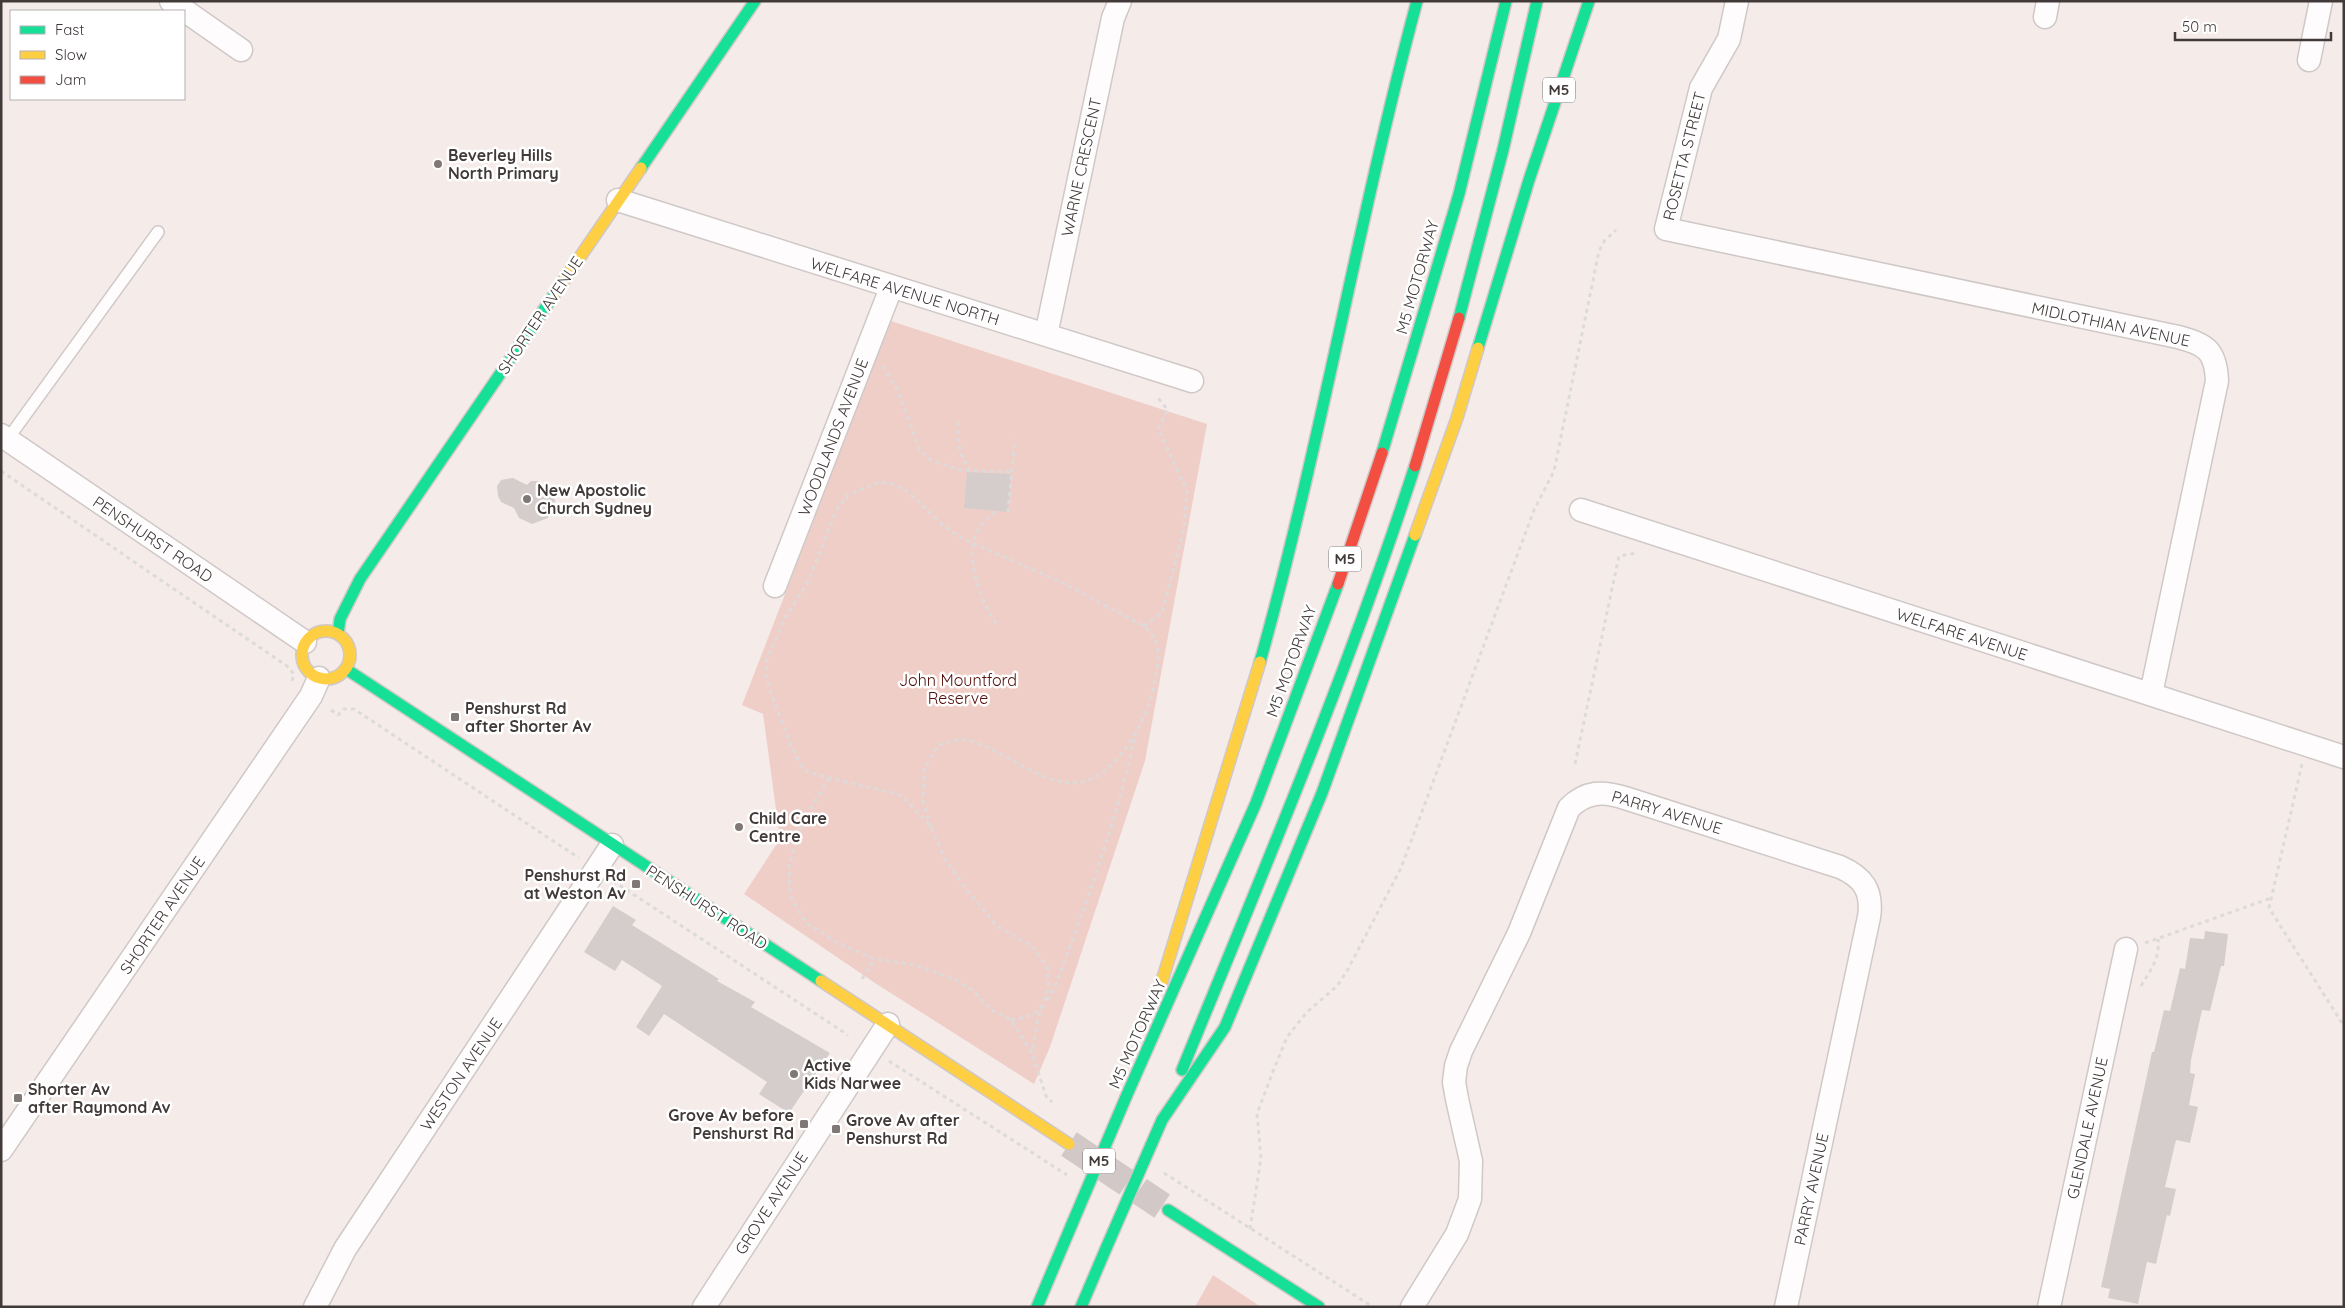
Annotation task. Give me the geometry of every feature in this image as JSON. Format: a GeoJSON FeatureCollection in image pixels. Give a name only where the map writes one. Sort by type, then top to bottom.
{"type":"FeatureCollection","features":[{"type":"Feature","properties":{"kind":"main road","name":"SHORTER AVENUE"},"geometry":{"type":"LineString","coordinates":[[338,634],[340,618],[360,579],[755,1]]}},
{"type":"Feature","properties":{"kind":"main road"},"geometry":{"type":"LineString","coordinates":[[1402,54],[1413,1]]}},
{"type":"Feature","properties":{"kind":"main road"},"geometry":{"type":"LineString","coordinates":[[1126,1097],[1242,725],[1303,498],[1372,176],[1417,1]]}},
{"type":"Feature","properties":{"kind":"main road","name":"M5 MOTORWAY"},"geometry":{"type":"LineString","coordinates":[[1037,1307],[1126,1097],[1214,904],[1253,809],[1330,602],[1381,454],[1415,344],[1466,164],[1506,1]]}},
{"type":"Feature","properties":{"kind":"main road","name":"M5"},"geometry":{"type":"LineString","coordinates":[[1081,1307],[1162,1120],[1329,709],[1402,504],[1474,267],[1508,135],[1537,1]]}},
{"type":"Feature","properties":{"kind":"main road","name":"M5"},"geometry":{"type":"LineString","coordinates":[[1162,1120],[1225,1027],[1322,793],[1457,418],[1529,180],[1589,1]]}},
{"type":"Feature","properties":{"kind":"main road"},"geometry":{"type":"LineString","coordinates":[[325,630],[338,634],[349,647],[350,654],[346,669],[334,678],[319,678],[307,670],[303,664],[302,656],[305,642],[318,632],[325,630]]}},
{"type":"Feature","properties":{"kind":"main road","name":"PENSHURST ROAD"},"geometry":{"type":"LineString","coordinates":[[346,669],[1070,1144]]}},
{"type":"Feature","properties":{"kind":"main road"},"geometry":{"type":"LineString","coordinates":[[1168,1210],[1319,1307]]}},
{"type":"Feature","properties":{"kind":"street"},"geometry":{"type":"LineString","coordinates":[[171,1],[184,10]]}},
{"type":"Feature","properties":{"kind":"street","name":"WARNE CRESCENT"},"geometry":{"type":"LineString","coordinates":[[1046,335],[1113,18],[1120,1]]}},
{"type":"Feature","properties":{"kind":"street","name":"ROSETTA STREET"},"geometry":{"type":"LineString","coordinates":[[1666,229],[1701,88],[1729,39],[1738,1]]}},
{"type":"Feature","properties":{"kind":"street"},"geometry":{"type":"LineString","coordinates":[[2309,60],[2321,1]]}},
{"type":"Feature","properties":{"kind":"street"},"geometry":{"type":"LineString","coordinates":[[185,11],[240,50]]}},
{"type":"Feature","properties":{"kind":"street","name":"WELFARE AVENUE NORTH"},"geometry":{"type":"LineString","coordinates":[[618,200],[891,288],[1192,381]]}},
{"type":"Feature","properties":{"kind":"street","name":"MIDLOTHIAN AVENUE"},"geometry":{"type":"LineString","coordinates":[[1666,229],[2178,337],[2204,346],[2212,354],[2217,367],[2217,381],[2151,694]]}},
{"type":"Feature","properties":{"kind":"street","name":"WOODLANDS AVENUE"},"geometry":{"type":"LineString","coordinates":[[775,586],[891,288]]}},
{"type":"Feature","properties":{"kind":"street","name":"PENSHURST ROAD"},"geometry":{"type":"LineString","coordinates":[[4,438],[305,642]]}},
{"type":"Feature","properties":{"kind":"street","name":"WELFARE AVENUE"},"geometry":{"type":"LineString","coordinates":[[1580,510],[2344,757]]}},
{"type":"Feature","properties":{"kind":"street","name":"SHORTER AVENUE"},"geometry":{"type":"LineString","coordinates":[[1,1150],[311,696],[319,678]]}},
{"type":"Feature","properties":{"kind":"street","name":"PARRY AVENUE"},"geometry":{"type":"LineString","coordinates":[[1412,1307],[1457,1234],[1470,1199],[1471,1161],[1454,1082],[1456,1066],[1461,1051],[1519,933],[1570,808],[1578,800],[1599,792],[1625,798],[1840,867],[1856,875],[1867,888],[1870,896],[1869,917],[1786,1307]]}},
{"type":"Feature","properties":{"kind":"street","name":"WESTON AVENUE"},"geometry":{"type":"LineString","coordinates":[[315,1307],[345,1249],[612,845]]}},
{"type":"Feature","properties":{"kind":"street","name":"GLENDALE AVENUE"},"geometry":{"type":"LineString","coordinates":[[2049,1307],[2126,949]]}},
{"type":"Feature","properties":{"kind":"street","name":"GROVE AVENUE"},"geometry":{"type":"LineString","coordinates":[[704,1307],[888,1024]]}},
{"type":"Feature","properties":{"kind":"lane"},"geometry":{"type":"LineString","coordinates":[[4,438],[158,232]]}},
{"type":"Feature","properties":{"kind":"path"},"geometry":{"type":"LineString","coordinates":[[1373,1307],[1250,1230],[1261,1158],[1258,1114],[1287,1037],[1307,1012],[1337,986],[1347,971],[1401,868],[1534,510],[1554,471],[1599,251],[1605,240],[1616,230]]}},
{"type":"Feature","properties":{"kind":"path"},"geometry":{"type":"LineString","coordinates":[[866,355],[884,367],[898,391],[920,451],[933,461],[945,466],[970,470],[1012,472]]}},
{"type":"Feature","properties":{"kind":"path"},"geometry":{"type":"LineString","coordinates":[[1144,626],[1162,613],[1184,528],[1187,491],[1158,428],[1168,410],[1158,398]]}},
{"type":"Feature","properties":{"kind":"path"},"geometry":{"type":"LineString","coordinates":[[959,422],[957,434],[959,448],[963,461],[970,470]]}},
{"type":"Feature","properties":{"kind":"path"},"geometry":{"type":"LineString","coordinates":[[1008,512],[1015,439]]}},
{"type":"Feature","properties":{"kind":"path"},"geometry":{"type":"LineString","coordinates":[[1,470],[287,666],[294,674],[291,683]]}},
{"type":"Feature","properties":{"kind":"path"},"geometry":{"type":"LineString","coordinates":[[829,778],[802,823],[789,865],[790,896],[806,922],[842,945],[875,959],[915,965],[954,979],[972,990],[992,1010],[1011,1020],[1032,1014],[1045,1002],[1054,989],[1092,883],[1124,786],[1137,730],[1153,692],[1158,664],[1158,649],[1154,635],[1144,626],[1063,582],[961,538],[943,525],[907,490],[893,484],[879,482],[864,487],[848,496],[836,511],[808,582],[776,637],[767,659],[767,668],[770,690],[778,714],[801,765],[808,772],[898,794],[931,827]]}},
{"type":"Feature","properties":{"kind":"path"},"geometry":{"type":"LineString","coordinates":[[996,623],[981,596],[975,576],[973,544],[982,524],[997,511]]}},
{"type":"Feature","properties":{"kind":"path"},"geometry":{"type":"LineString","coordinates":[[1575,764],[1619,556],[1640,552]]}},
{"type":"Feature","properties":{"kind":"path"},"geometry":{"type":"LineString","coordinates":[[331,710],[338,715],[344,709],[354,709],[582,860]]}},
{"type":"Feature","properties":{"kind":"path"},"geometry":{"type":"LineString","coordinates":[[1032,1053],[1037,1024],[1049,987],[1047,966],[1032,946],[997,926],[966,889],[945,859],[931,827],[923,802],[924,769],[938,745],[966,739],[1042,776],[1066,783],[1095,779],[1106,771],[1137,730]]}},
{"type":"Feature","properties":{"kind":"path"},"geometry":{"type":"LineString","coordinates":[[2306,745],[2270,908],[2344,1026]]}},
{"type":"Feature","properties":{"kind":"path"},"geometry":{"type":"LineString","coordinates":[[607,877],[848,1035]]}},
{"type":"Feature","properties":{"kind":"path"},"geometry":{"type":"LineString","coordinates":[[2126,949],[2272,898]]}},
{"type":"Feature","properties":{"kind":"green space","name":"John Mountford Reserve"},"geometry":{"type":"Polygon","coordinates":[[[891,321],[1207,424],[1145,761],[1050,1047],[1034,1084],[875,983],[744,894],[780,839],[763,714],[742,705],[891,321]]]}},
{"type":"Feature","properties":{"kind":"green space"},"geometry":{"type":"Polygon","coordinates":[[[1213,1275],[1261,1307],[1195,1307],[1213,1275]]]}},
{"type":"Feature","properties":{"kind":"building"},"geometry":{"type":"Polygon","coordinates":[[[967,472],[1011,474],[1008,512],[964,508],[967,472]]]}},
{"type":"Feature","properties":{"kind":"building","name":"New Apostolic Church Sydney"},"geometry":{"type":"Polygon","coordinates":[[[513,478],[527,485],[531,481],[538,481],[554,494],[555,503],[548,518],[532,524],[519,518],[514,508],[501,502],[497,486],[501,480],[513,478]]]}},
{"type":"Feature","properties":{"kind":"building"},"geometry":{"type":"Polygon","coordinates":[[[613,906],[636,920],[632,925],[719,979],[717,981],[755,1002],[751,1007],[830,1053],[789,1113],[759,1094],[767,1082],[664,1014],[649,1036],[636,1027],[662,986],[622,960],[615,971],[584,952],[613,906]]]}},
{"type":"Feature","properties":{"kind":"building"},"geometry":{"type":"Polygon","coordinates":[[[2205,931],[2228,934],[2224,966],[2221,966],[2210,1011],[2202,1010],[2191,1060],[2190,1073],[2195,1074],[2189,1105],[2198,1107],[2190,1143],[2176,1140],[2165,1187],[2176,1189],[2170,1216],[2167,1215],[2156,1264],[2147,1262],[2138,1304],[2108,1298],[2110,1289],[2101,1287],[2152,1052],[2154,1052],[2164,1010],[2170,1011],[2180,968],[2185,969],[2190,938],[2204,939],[2205,931]]]}},
{"type":"Feature","properties":{"kind":"tunnel"},"geometry":{"type":"LineString","coordinates":[[1069,1144],[1168,1210]]}},
{"type":"Feature","properties":{"kind":"traffic: fast"},"geometry":{"type":"LineString","coordinates":[[641,168],[755,1]]}},
{"type":"Feature","properties":{"kind":"traffic: fast"},"geometry":{"type":"LineString","coordinates":[[1260,662],[1302,498],[1376,166],[1417,1]]}},
{"type":"Feature","properties":{"kind":"traffic: fast"},"geometry":{"type":"LineString","coordinates":[[1382,453],[1459,194],[1506,1]]}},
{"type":"Feature","properties":{"kind":"traffic: fast"},"geometry":{"type":"LineString","coordinates":[[1459,318],[1503,150],[1537,1]]}},
{"type":"Feature","properties":{"kind":"traffic: fast"},"geometry":{"type":"LineString","coordinates":[[1478,348],[1529,180],[1589,1]]}},
{"type":"Feature","properties":{"kind":"traffic: fast"},"geometry":{"type":"LineString","coordinates":[[338,634],[340,619],[360,579],[556,292]]}},
{"type":"Feature","properties":{"kind":"traffic: fast"},"geometry":{"type":"LineString","coordinates":[[1182,1070],[1333,695],[1362,619],[1415,466]]}},
{"type":"Feature","properties":{"kind":"traffic: fast"},"geometry":{"type":"LineString","coordinates":[[1162,1120],[1225,1027],[1322,793],[1415,535]]}},
{"type":"Feature","properties":{"kind":"traffic: fast"},"geometry":{"type":"LineString","coordinates":[[1126,1097],[1256,803],[1338,584]]}},
{"type":"Feature","properties":{"kind":"traffic: fast"},"geometry":{"type":"LineString","coordinates":[[346,669],[821,981]]}},
{"type":"Feature","properties":{"kind":"traffic: fast"},"geometry":{"type":"LineString","coordinates":[[1072,1224],[1126,1097]]}},
{"type":"Feature","properties":{"kind":"traffic: fast"},"geometry":{"type":"LineString","coordinates":[[1107,1246],[1162,1120]]}},
{"type":"Feature","properties":{"kind":"traffic: fast"},"geometry":{"type":"LineString","coordinates":[[1168,1210],[1319,1307]]}},
{"type":"Feature","properties":{"kind":"traffic: fast"},"geometry":{"type":"LineString","coordinates":[[1037,1307],[1072,1224]]}},
{"type":"Feature","properties":{"kind":"traffic: fast"},"geometry":{"type":"LineString","coordinates":[[1081,1307],[1107,1246]]}},
{"type":"Feature","properties":{"kind":"traffic: slow"},"geometry":{"type":"LineString","coordinates":[[556,292],[641,168]]}},
{"type":"Feature","properties":{"kind":"traffic: slow"},"geometry":{"type":"LineString","coordinates":[[1415,535],[1457,418],[1478,348]]}},
{"type":"Feature","properties":{"kind":"traffic: slow"},"geometry":{"type":"LineString","coordinates":[[321,631],[331,631],[343,638],[350,650],[350,655],[350,660],[343,672],[331,679],[321,679],[313,675],[306,668],[302,660],[302,650],[306,642],[313,635],[321,631]]}},
{"type":"Feature","properties":{"kind":"traffic: slow"},"geometry":{"type":"LineString","coordinates":[[1162,981],[1260,662]]}},
{"type":"Feature","properties":{"kind":"traffic: slow"},"geometry":{"type":"LineString","coordinates":[[821,981],[1069,1144]]}},
{"type":"Feature","properties":{"kind":"traffic: jam"},"geometry":{"type":"LineString","coordinates":[[1415,466],[1459,318]]}},
{"type":"Feature","properties":{"kind":"traffic: jam"},"geometry":{"type":"LineString","coordinates":[[1338,584],[1382,453]]}},
{"type":"Feature","properties":{"kind":"place","name":"Beverley Hills North Primary"},"geometry":{"type":"Point","coordinates":[438,164]}},
{"type":"Feature","properties":{"kind":"place","name":"New Apostolic Church Sydney"},"geometry":{"type":"Point","coordinates":[527,499]}},
{"type":"Feature","properties":{"kind":"place","name":"Penshurst Rd after Shorter Av"},"geometry":{"type":"Point","coordinates":[455,717]}},
{"type":"Feature","properties":{"kind":"place","name":"Child Care Centre"},"geometry":{"type":"Point","coordinates":[739,827]}},
{"type":"Feature","properties":{"kind":"place","name":"Penshurst Rd at Weston Av"},"geometry":{"type":"Point","coordinates":[636,884]}},
{"type":"Feature","properties":{"kind":"place","name":"Active Kids Narwee"},"geometry":{"type":"Point","coordinates":[794,1074]}},
{"type":"Feature","properties":{"kind":"place","name":"Shorter Av after Raymond Av"},"geometry":{"type":"Point","coordinates":[18,1098]}},
{"type":"Feature","properties":{"kind":"place","name":"Grove Av before Penshurst Rd"},"geometry":{"type":"Point","coordinates":[804,1124]}},
{"type":"Feature","properties":{"kind":"place","name":"Grove Av after Penshurst Rd"},"geometry":{"type":"Point","coordinates":[836,1129]}}]}
